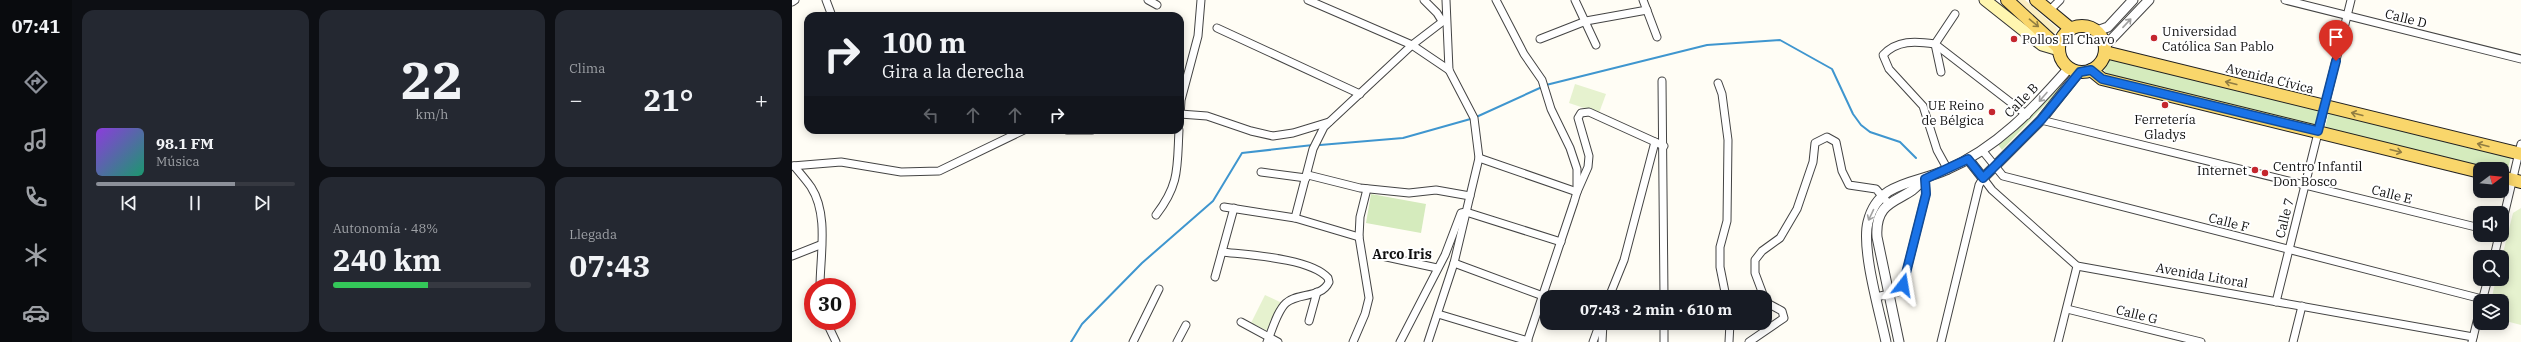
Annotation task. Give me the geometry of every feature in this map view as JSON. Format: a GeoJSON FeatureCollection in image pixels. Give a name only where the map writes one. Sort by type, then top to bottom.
{"type":"FeatureCollection","features":[{"type":"Feature","properties":{"kind":"main road"},"geometry":{"type":"LineString","coordinates":[[1986,0],[2042,45],[2059,49]]}},
{"type":"Feature","properties":{"kind":"main road"},"geometry":{"type":"LineString","coordinates":[[2007,0],[2059,49]]}},
{"type":"Feature","properties":{"kind":"main road"},"geometry":{"type":"LineString","coordinates":[[2036,0],[2071,29]]}},
{"type":"Feature","properties":{"kind":"main road"},"geometry":{"type":"LineString","coordinates":[[2080,70],[2101,62],[2105,49],[2097,31],[2086,26],[2071,29],[2061,39],[2059,49],[2061,59],[2080,70],[2102,79],[2473,170]]}},
{"type":"Feature","properties":{"kind":"main road","name":"Avenida Cívica"},"geometry":{"type":"LineString","coordinates":[[2105,49],[2324,106],[2520,150]]}},
{"type":"Feature","properties":{"kind":"street"},"geometry":{"type":"LineString","coordinates":[[826,0],[830,12]]}},
{"type":"Feature","properties":{"kind":"street"},"geometry":{"type":"LineString","coordinates":[[1148,0],[1157,5]]}},
{"type":"Feature","properties":{"kind":"street"},"geometry":{"type":"LineString","coordinates":[[1184,89],[1198,36],[1201,0]]}},
{"type":"Feature","properties":{"kind":"street"},"geometry":{"type":"LineString","coordinates":[[1308,0],[1412,45],[1449,70]]}},
{"type":"Feature","properties":{"kind":"street"},"geometry":{"type":"LineString","coordinates":[[1424,0],[1444,20]]}},
{"type":"Feature","properties":{"kind":"street"},"geometry":{"type":"LineString","coordinates":[[1428,342],[1454,263],[1479,158],[1474,118],[1449,70],[1444,20],[1446,0]]}},
{"type":"Feature","properties":{"kind":"street"},"geometry":{"type":"LineString","coordinates":[[1496,0],[1524,54],[1542,80],[1551,109],[1570,148],[1577,169],[1577,192]]}},
{"type":"Feature","properties":{"kind":"street"},"geometry":{"type":"LineString","coordinates":[[1575,0],[1596,45]]}},
{"type":"Feature","properties":{"kind":"street"},"geometry":{"type":"LineString","coordinates":[[1643,0],[1657,37]]}},
{"type":"Feature","properties":{"kind":"street"},"geometry":{"type":"LineString","coordinates":[[2049,11],[2060,0]]}},
{"type":"Feature","properties":{"kind":"street"},"geometry":{"type":"LineString","coordinates":[[2097,31],[2108,27],[2133,0]]}},
{"type":"Feature","properties":{"kind":"street"},"geometry":{"type":"LineString","coordinates":[[2105,49],[2149,0]]}},
{"type":"Feature","properties":{"kind":"street","name":"Calle D"},"geometry":{"type":"LineString","coordinates":[[2285,0],[2521,59]]}},
{"type":"Feature","properties":{"kind":"street","name":"Calle 7"},"geometry":{"type":"LineString","coordinates":[[2276,302],[2351,0]]}},
{"type":"Feature","properties":{"kind":"street"},"geometry":{"type":"LineString","coordinates":[[1540,39],[1586,21],[1647,10]]}},
{"type":"Feature","properties":{"kind":"street"},"geometry":{"type":"LineString","coordinates":[[1941,72],[1935,44],[1955,14]]}},
{"type":"Feature","properties":{"kind":"street"},"geometry":{"type":"LineString","coordinates":[[1295,218],[1317,137],[1329,122],[1412,45],[1444,20]]}},
{"type":"Feature","properties":{"kind":"street"},"geometry":{"type":"LineString","coordinates":[[1217,28],[1360,94]]}},
{"type":"Feature","properties":{"kind":"street"},"geometry":{"type":"LineString","coordinates":[[1948,170],[1937,150],[1923,106],[1889,69],[1883,55],[1895,45],[1903,43],[1935,44],[2027,115]]}},
{"type":"Feature","properties":{"kind":"street","name":"Calle B"},"geometry":{"type":"LineString","coordinates":[[1923,180],[1948,170],[1982,150],[2027,115],[2080,70]]}},
{"type":"Feature","properties":{"kind":"street","name":"Calle B"},"geometry":{"type":"LineString","coordinates":[[1983,178],[2041,120],[2080,70]]}},
{"type":"Feature","properties":{"kind":"street"},"geometry":{"type":"LineString","coordinates":[[1662,81],[1664,146],[1664,290]]}},
{"type":"Feature","properties":{"kind":"street"},"geometry":{"type":"LineString","coordinates":[[1718,83],[1724,102],[1728,140],[1726,221],[1720,254],[1720,267],[1725,290]]}},
{"type":"Feature","properties":{"kind":"street"},"geometry":{"type":"LineString","coordinates":[[1545,290],[1590,156],[1578,118],[1581,113],[1589,112],[1664,146]]}},
{"type":"Feature","properties":{"kind":"street"},"geometry":{"type":"LineString","coordinates":[[1184,114],[1208,116],[1251,131],[1273,136],[1293,133],[1329,122]]}},
{"type":"Feature","properties":{"kind":"street","name":"Calle E"},"geometry":{"type":"LineString","coordinates":[[2041,120],[2473,226]]}},
{"type":"Feature","properties":{"kind":"street"},"geometry":{"type":"LineString","coordinates":[[793,166],[841,162],[901,172],[939,171],[1016,134]]}},
{"type":"Feature","properties":{"kind":"street"},"geometry":{"type":"LineString","coordinates":[[1156,215],[1170,197],[1176,177],[1179,134]]}},
{"type":"Feature","properties":{"kind":"street"},"geometry":{"type":"LineString","coordinates":[[1761,290],[1755,273],[1755,260],[1762,251],[1780,238],[1797,209],[1813,162],[1815,143],[1823,137],[1831,138],[1838,146],[1842,172],[1849,184],[1876,189],[1889,204]]}},
{"type":"Feature","properties":{"kind":"street"},"geometry":{"type":"LineString","coordinates":[[1613,290],[1624,260],[1655,142]]}},
{"type":"Feature","properties":{"kind":"street","name":"Calle F"},"geometry":{"type":"LineString","coordinates":[[1982,150],[2003,176],[2473,298]]}},
{"type":"Feature","properties":{"kind":"street"},"geometry":{"type":"LineString","coordinates":[[2506,206],[2520,150]]}},
{"type":"Feature","properties":{"kind":"street"},"geometry":{"type":"LineString","coordinates":[[1479,158],[1577,192]]}},
{"type":"Feature","properties":{"kind":"street"},"geometry":{"type":"LineString","coordinates":[[1968,159],[1992,190],[2077,266],[2058,342]]}},
{"type":"Feature","properties":{"kind":"street"},"geometry":{"type":"LineString","coordinates":[[793,166],[816,198],[822,231],[820,245],[820,278]]}},
{"type":"Feature","properties":{"kind":"street"},"geometry":{"type":"LineString","coordinates":[[1261,172],[1307,177],[1344,186],[1367,189],[1410,193],[1436,190],[1470,196]]}},
{"type":"Feature","properties":{"kind":"street"},"geometry":{"type":"LineString","coordinates":[[1941,342],[1979,185],[1983,178]]}},
{"type":"Feature","properties":{"kind":"street"},"geometry":{"type":"LineString","coordinates":[[1886,342],[1876,297],[1866,235],[1870,214],[1882,197],[1898,185],[1911,180],[1923,180]]}},
{"type":"Feature","properties":{"kind":"street"},"geometry":{"type":"LineString","coordinates":[[1899,342],[1876,232],[1879,218],[1889,204],[1915,188],[1923,180]]}},
{"type":"Feature","properties":{"kind":"street"},"geometry":{"type":"LineString","coordinates":[[1876,297],[1898,292],[1903,285],[1926,194],[1923,180]]}},
{"type":"Feature","properties":{"kind":"street"},"geometry":{"type":"LineString","coordinates":[[1352,342],[1365,314],[1369,298],[1359,237],[1360,217],[1367,189]]}},
{"type":"Feature","properties":{"kind":"street"},"geometry":{"type":"LineString","coordinates":[[1224,207],[1295,218],[1359,237]]}},
{"type":"Feature","properties":{"kind":"street"},"geometry":{"type":"LineString","coordinates":[[1214,277],[1234,208]]}},
{"type":"Feature","properties":{"kind":"street"},"geometry":{"type":"LineString","coordinates":[[1400,342],[1445,255],[1459,215],[1466,212],[1561,242]]}},
{"type":"Feature","properties":{"kind":"street"},"geometry":{"type":"LineString","coordinates":[[792,256],[820,245]]}},
{"type":"Feature","properties":{"kind":"street"},"geometry":{"type":"LineString","coordinates":[[1222,252],[1287,259],[1302,264],[1328,278],[1325,289],[1291,299],[1284,304],[1268,340]]}},
{"type":"Feature","properties":{"kind":"street"},"geometry":{"type":"LineString","coordinates":[[1382,256],[1437,268]]}},
{"type":"Feature","properties":{"kind":"street"},"geometry":{"type":"LineString","coordinates":[[1454,263],[1540,295]]}},
{"type":"Feature","properties":{"kind":"street","name":"Avenida Litoral"},"geometry":{"type":"LineString","coordinates":[[2077,266],[2302,306],[2472,339]]}},
{"type":"Feature","properties":{"kind":"street"},"geometry":{"type":"LineString","coordinates":[[1133,342],[1159,289]]}},
{"type":"Feature","properties":{"kind":"street"},"geometry":{"type":"LineString","coordinates":[[1309,321],[1317,292]]}},
{"type":"Feature","properties":{"kind":"street"},"geometry":{"type":"LineString","coordinates":[[1438,314],[1527,342],[1540,305]]}},
{"type":"Feature","properties":{"kind":"street"},"geometry":{"type":"LineString","coordinates":[[1772,306],[1782,311],[1784,318],[1772,326]]}},
{"type":"Feature","properties":{"kind":"street"},"geometry":{"type":"LineString","coordinates":[[2293,342],[2302,306]]}},
{"type":"Feature","properties":{"kind":"street","name":"Calle G"},"geometry":{"type":"LineString","coordinates":[[2067,309],[2201,342]]}},
{"type":"Feature","properties":{"kind":"street"},"geometry":{"type":"LineString","coordinates":[[1241,322],[1268,340],[1278,342]]}},
{"type":"Feature","properties":{"kind":"street"},"geometry":{"type":"LineString","coordinates":[[1178,342],[1186,325]]}},
{"type":"Feature","properties":{"kind":"street"},"geometry":{"type":"LineString","coordinates":[[830,330],[836,342]]}},
{"type":"Feature","properties":{"kind":"street"},"geometry":{"type":"LineString","coordinates":[[1593,342],[1597,330]]}},
{"type":"Feature","properties":{"kind":"street"},"geometry":{"type":"LineString","coordinates":[[1602,342],[1603,330]]}},
{"type":"Feature","properties":{"kind":"street"},"geometry":{"type":"LineString","coordinates":[[1664,330],[1664,342]]}},
{"type":"Feature","properties":{"kind":"street"},"geometry":{"type":"LineString","coordinates":[[1729,342],[1730,330]]}},
{"type":"Feature","properties":{"kind":"street"},"geometry":{"type":"LineString","coordinates":[[1749,342],[1766,330]]}},
{"type":"Feature","properties":{"kind":"green space"},"geometry":{"type":"Polygon","coordinates":[[[2113,58],[2319,109],[2316,126],[2105,73],[2104,68],[2107,60],[2113,58]]]}},
{"type":"Feature","properties":{"kind":"green space"},"geometry":{"type":"Polygon","coordinates":[[[1575,84],[1606,94],[1599,113],[1569,103],[1575,84]]]}},
{"type":"Feature","properties":{"kind":"green space"},"geometry":{"type":"Polygon","coordinates":[[[2061,85],[2063,86],[2002,150],[1997,143],[2016,131],[2061,85]]]}},
{"type":"Feature","properties":{"kind":"green space"},"geometry":{"type":"Polygon","coordinates":[[[2329,111],[2511,157],[2509,165],[2509,162],[2473,162],[2473,165],[2325,128],[2329,111]]]}},
{"type":"Feature","properties":{"kind":"green space"},"geometry":{"type":"Polygon","coordinates":[[[1371,194],[1426,204],[1421,233],[1366,223],[1371,194]]]}},
{"type":"Feature","properties":{"kind":"green space"},"geometry":{"type":"Polygon","coordinates":[[[2521,208],[2521,325],[2509,322],[2509,294],[2493,294],[2494,286],[2509,286],[2509,250],[2504,250],[2506,242],[2509,242],[2509,229],[2513,213],[2521,208]]]}},
{"type":"Feature","properties":{"kind":"green space"},"geometry":{"type":"Polygon","coordinates":[[[1265,295],[1282,303],[1268,331],[1251,323],[1265,295]]]}},
{"type":"Feature","properties":{"kind":"sand"},"geometry":{"type":"Polygon","coordinates":[[[2014,0],[2025,0],[2058,29],[2054,34],[2014,0]]]}},
{"type":"Feature","properties":{"kind":"waterway"},"geometry":{"type":"LineString","coordinates":[[1546,85],[1707,45],[1780,40],[1832,69],[1853,114],[1861,125],[1870,132],[1900,142],[1916,158]]}},
{"type":"Feature","properties":{"kind":"waterway"},"geometry":{"type":"LineString","coordinates":[[1320,145],[1403,138],[1474,118],[1542,87]]}},
{"type":"Feature","properties":{"kind":"waterway"},"geometry":{"type":"LineString","coordinates":[[1071,342],[1082,324],[1142,263],[1213,201],[1242,153],[1313,145]]}},
{"type":"Feature","properties":{"kind":"place","name":"Universidad Católica San Pablo"},"geometry":{"type":"Point","coordinates":[2154,38]}},
{"type":"Feature","properties":{"kind":"place","name":"Pollos El Chavo"},"geometry":{"type":"Point","coordinates":[2014,39]}},
{"type":"Feature","properties":{"kind":"place","name":"Ferretería Gladys"},"geometry":{"type":"Point","coordinates":[2165,105]}},
{"type":"Feature","properties":{"kind":"place","name":"UE Reino de Bélgica"},"geometry":{"type":"Point","coordinates":[1992,112]}},
{"type":"Feature","properties":{"kind":"place","name":"Internet"},"geometry":{"type":"Point","coordinates":[2255,170]}},
{"type":"Feature","properties":{"kind":"place","name":"Centro Infantil Don Bosco"},"geometry":{"type":"Point","coordinates":[2265,173]}},
{"type":"Feature","properties":{"kind":"district","name":"Arco Iris"},"geometry":{"type":"Point","coordinates":[1402,254]}},
{"type":"Feature","properties":{"kind":"route"},"geometry":{"type":"LineString","coordinates":[[1903,285],[1926,194],[1925,179],[1948,170],[1968,159],[1983,178],[2041,120],[2080,72],[2091,70],[2096,76],[2102,79],[2318,131],[2336,61]]}}]}
